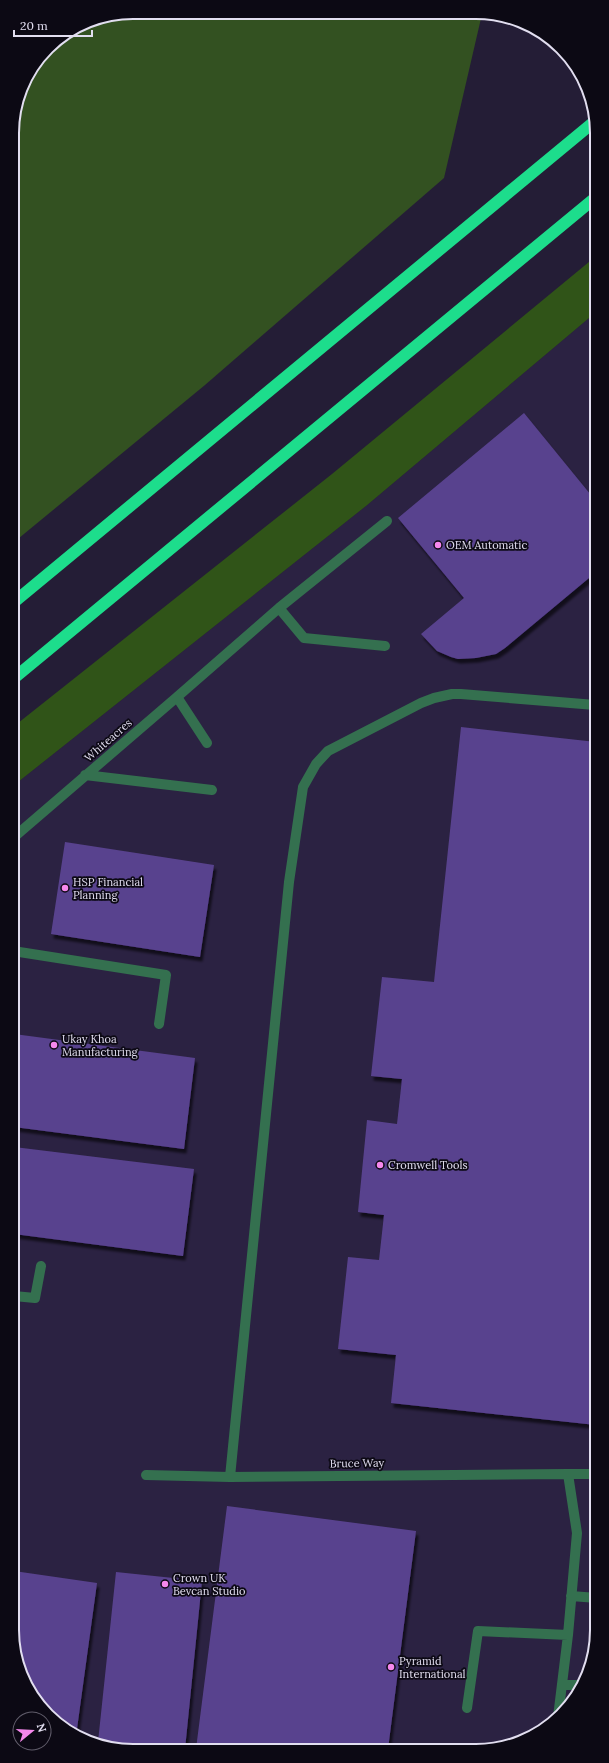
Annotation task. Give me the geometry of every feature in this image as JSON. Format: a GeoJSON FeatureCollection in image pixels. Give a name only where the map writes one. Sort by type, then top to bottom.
{"type":"FeatureCollection","features":[{"type":"Feature","properties":{"kind":"highway"},"geometry":{"type":"LineString","coordinates":[[19,598],[590,126]]}},
{"type":"Feature","properties":{"kind":"highway"},"geometry":{"type":"LineString","coordinates":[[19,674],[590,202]]}},
{"type":"Feature","properties":{"kind":"lane","name":"Whiteacres"},"geometry":{"type":"LineString","coordinates":[[19,833],[279,608],[387,521]]}},
{"type":"Feature","properties":{"kind":"lane"},"geometry":{"type":"LineString","coordinates":[[279,608],[304,638],[385,646]]}},
{"type":"Feature","properties":{"kind":"lane"},"geometry":{"type":"LineString","coordinates":[[230,1477],[289,882],[303,787],[309,774],[328,751],[341,743],[421,703],[452,694],[590,704]]}},
{"type":"Feature","properties":{"kind":"lane"},"geometry":{"type":"LineString","coordinates":[[177,697],[207,743]]}},
{"type":"Feature","properties":{"kind":"lane"},"geometry":{"type":"LineString","coordinates":[[86,775],[212,790]]}},
{"type":"Feature","properties":{"kind":"lane"},"geometry":{"type":"LineString","coordinates":[[19,952],[166,975],[159,1024]]}},
{"type":"Feature","properties":{"kind":"lane"},"geometry":{"type":"LineString","coordinates":[[19,1296],[35,1298],[40,1266]]}},
{"type":"Feature","properties":{"kind":"lane"},"geometry":{"type":"LineString","coordinates":[[559,1708],[568,1635],[577,1533],[568,1474]]}},
{"type":"Feature","properties":{"kind":"lane","name":"Bruce Way"},"geometry":{"type":"LineString","coordinates":[[146,1475],[230,1477],[590,1474]]}},
{"type":"Feature","properties":{"kind":"lane"},"geometry":{"type":"LineString","coordinates":[[571,1596],[590,1597]]}},
{"type":"Feature","properties":{"kind":"lane"},"geometry":{"type":"LineString","coordinates":[[467,1708],[478,1631],[568,1635]]}},
{"type":"Feature","properties":{"kind":"lane"},"geometry":{"type":"LineString","coordinates":[[562,1685],[576,1685]]}},
{"type":"Feature","properties":{"kind":"shaded area"},"geometry":{"type":"Polygon","coordinates":[[[590,317],[590,1637],[586,1659],[575,1687],[562,1705],[551,1716],[533,1729],[513,1738],[483,1744],[126,1744],[96,1738],[76,1729],[52,1711],[34,1687],[21,1652],[19,1630],[19,781],[366,506],[590,317]]]}},
{"type":"Feature","properties":{"kind":"green space"},"geometry":{"type":"Polygon","coordinates":[[[126,19],[481,19],[444,178],[205,385],[19,538],[19,126],[23,104],[28,89],[34,76],[47,58],[58,47],[76,34],[104,23],[126,19]]]}},
{"type":"Feature","properties":{"kind":"green space"},"geometry":{"type":"Polygon","coordinates":[[[590,261],[590,317],[366,506],[19,781],[19,722],[332,474],[590,261]]]}},
{"type":"Feature","properties":{"kind":"building"},"geometry":{"type":"Polygon","coordinates":[[[524,413],[590,494],[590,577],[496,654],[476,658],[458,659],[451,657],[437,651],[421,634],[464,598],[398,518],[524,413]]]}},
{"type":"Feature","properties":{"kind":"building"},"geometry":{"type":"Polygon","coordinates":[[[461,727],[590,741],[590,1424],[391,1403],[396,1355],[338,1349],[348,1257],[379,1260],[384,1215],[358,1212],[367,1120],[397,1124],[402,1079],[371,1076],[382,977],[434,982],[461,727]]]}},
{"type":"Feature","properties":{"kind":"building"},"geometry":{"type":"Polygon","coordinates":[[[65,842],[214,865],[200,957],[51,934],[65,842]]]}},
{"type":"Feature","properties":{"kind":"building"},"geometry":{"type":"Polygon","coordinates":[[[19,1035],[195,1058],[184,1149],[19,1128],[19,1035]]]}},
{"type":"Feature","properties":{"kind":"building"},"geometry":{"type":"Polygon","coordinates":[[[19,1148],[194,1169],[183,1256],[19,1235],[19,1148]]]}},
{"type":"Feature","properties":{"kind":"building"},"geometry":{"type":"Polygon","coordinates":[[[227,1506],[416,1531],[389,1744],[197,1744],[227,1506]]]}},
{"type":"Feature","properties":{"kind":"building"},"geometry":{"type":"Polygon","coordinates":[[[19,1572],[97,1583],[77,1729],[52,1711],[34,1687],[28,1674],[20,1645],[19,1572]]]}},
{"type":"Feature","properties":{"kind":"building"},"geometry":{"type":"Polygon","coordinates":[[[116,1572],[202,1581],[186,1744],[126,1744],[98,1739],[116,1572]]]}},
{"type":"Feature","properties":{"kind":"place","name":"OEM Automatic"},"geometry":{"type":"Point","coordinates":[438,545]}},
{"type":"Feature","properties":{"kind":"place","name":"HSP Financial Planning"},"geometry":{"type":"Point","coordinates":[65,888]}},
{"type":"Feature","properties":{"kind":"place","name":"Ukay Khoa Manufacturing"},"geometry":{"type":"Point","coordinates":[54,1045]}},
{"type":"Feature","properties":{"kind":"place","name":"Cromwell Tools"},"geometry":{"type":"Point","coordinates":[380,1165]}},
{"type":"Feature","properties":{"kind":"place","name":"Crown UK Bevcan Studio"},"geometry":{"type":"Point","coordinates":[165,1584]}},
{"type":"Feature","properties":{"kind":"place","name":"Pyramid International"},"geometry":{"type":"Point","coordinates":[391,1667]}}]}
